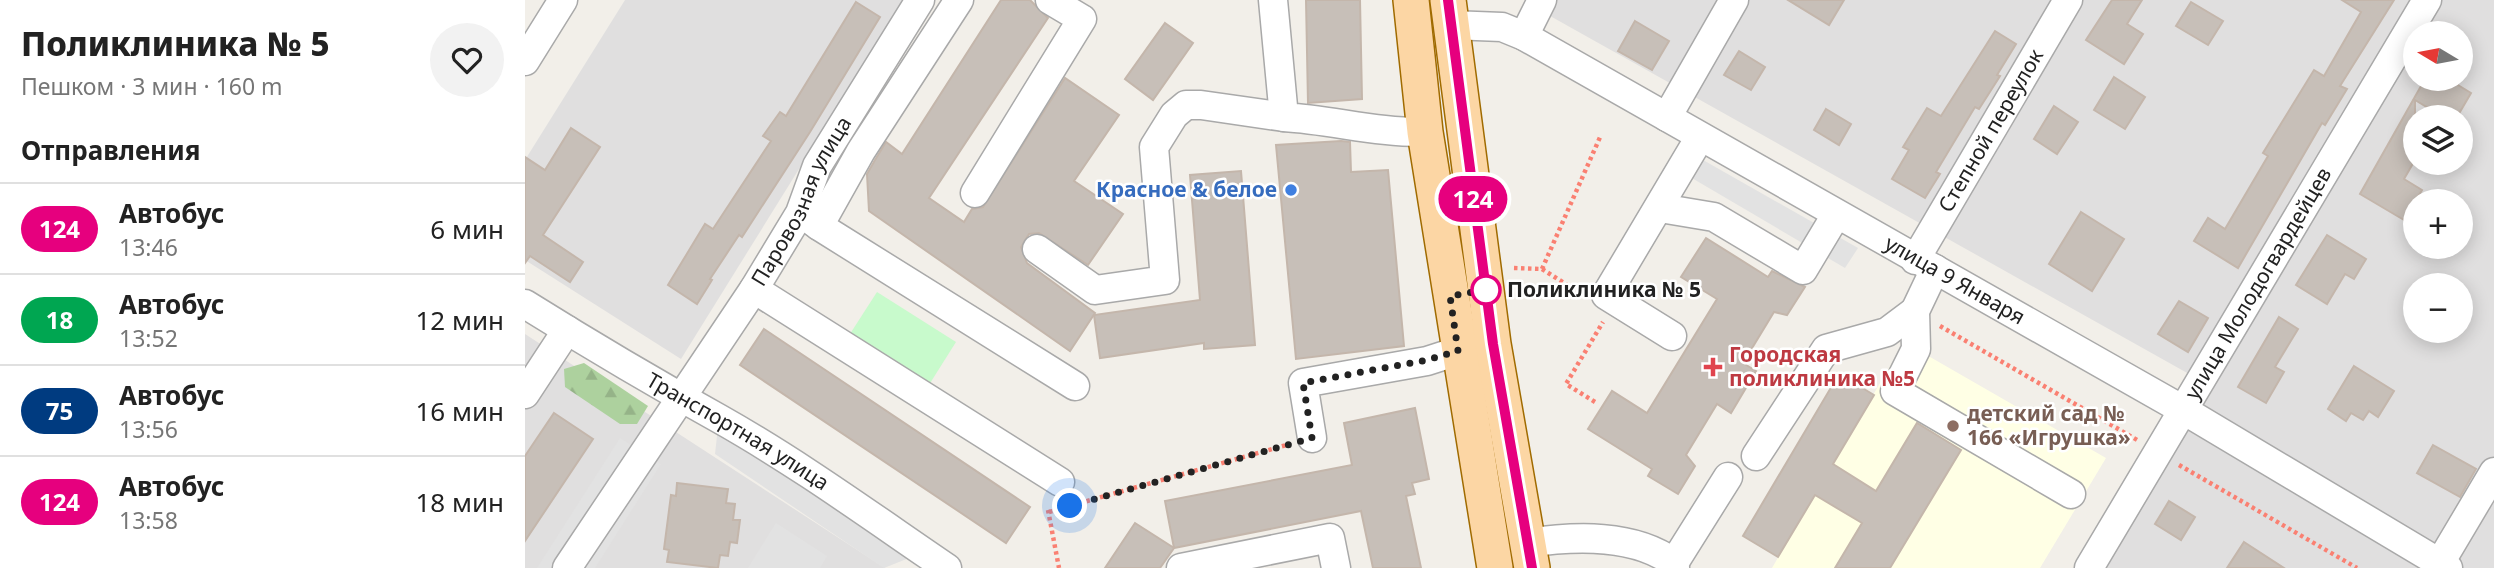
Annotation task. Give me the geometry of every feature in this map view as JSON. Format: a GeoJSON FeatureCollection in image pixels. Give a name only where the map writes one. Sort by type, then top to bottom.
{"type":"FeatureCollection","features":[{"type":"Feature","properties":{"kind":"main road"},"geometry":{"type":"LineString","coordinates":[[1411,0],[1425,132],[1458,351],[1495,568]]}},
{"type":"Feature","properties":{"kind":"main road"},"geometry":{"type":"LineString","coordinates":[[1450,12],[1493,344],[1529,555]]}},
{"type":"Feature","properties":{"kind":"street"},"geometry":{"type":"LineString","coordinates":[[525,61],[563,0]]}},
{"type":"Feature","properties":{"kind":"street","name":"Паровозная улица"},"geometry":{"type":"LineString","coordinates":[[567,568],[678,398],[754,289],[810,219],[817,166],[920,0]]}},
{"type":"Feature","properties":{"kind":"street"},"geometry":{"type":"LineString","coordinates":[[959,0],[861,150],[810,219],[1075,386]]}},
{"type":"Feature","properties":{"kind":"street"},"geometry":{"type":"LineString","coordinates":[[975,193],[1088,10],[1050,0]]}},
{"type":"Feature","properties":{"kind":"street"},"geometry":{"type":"LineString","coordinates":[[1273,0],[1284,117]]}},
{"type":"Feature","properties":{"kind":"street"},"geometry":{"type":"LineString","coordinates":[[1524,36],[1542,0]]}},
{"type":"Feature","properties":{"kind":"street"},"geometry":{"type":"LineString","coordinates":[[1667,117],[1734,0]]}},
{"type":"Feature","properties":{"kind":"street","name":"Степной переулок"},"geometry":{"type":"LineString","coordinates":[[1915,311],[1925,265],[2068,0]]}},
{"type":"Feature","properties":{"kind":"street","name":"улица Молодогвардейцев"},"geometry":{"type":"LineString","coordinates":[[2089,568],[2185,411],[2427,0]]}},
{"type":"Feature","properties":{"kind":"street","name":"улица 9 Января"},"geometry":{"type":"LineString","coordinates":[[1450,12],[1524,36],[2185,411],[2441,566]]}},
{"type":"Feature","properties":{"kind":"street"},"geometry":{"type":"LineString","coordinates":[[1037,249],[1095,290],[1165,280],[1154,148],[1174,115],[1186,105],[1342,123],[1393,133],[1425,132]]}},
{"type":"Feature","properties":{"kind":"street"},"geometry":{"type":"LineString","coordinates":[[1672,336],[1606,295],[1700,137]]}},
{"type":"Feature","properties":{"kind":"street"},"geometry":{"type":"LineString","coordinates":[[1660,208],[1714,217],[1803,270],[1836,215]]}},
{"type":"Feature","properties":{"kind":"street"},"geometry":{"type":"LineString","coordinates":[[754,289],[1060,482]]}},
{"type":"Feature","properties":{"kind":"street","name":"Транспортная улица"},"geometry":{"type":"LineString","coordinates":[[525,304],[678,398],[719,418],[832,489],[947,568]]}},
{"type":"Feature","properties":{"kind":"street"},"geometry":{"type":"LineString","coordinates":[[1756,456],[1826,349],[1887,331],[1915,311]]}},
{"type":"Feature","properties":{"kind":"street"},"geometry":{"type":"LineString","coordinates":[[1915,311],[1916,349],[1895,391],[2071,494]]}},
{"type":"Feature","properties":{"kind":"street"},"geometry":{"type":"LineString","coordinates":[[525,394],[567,330]]}},
{"type":"Feature","properties":{"kind":"street"},"geometry":{"type":"LineString","coordinates":[[1312,438],[1303,383],[1427,360],[1458,351]]}},
{"type":"Feature","properties":{"kind":"street"},"geometry":{"type":"LineString","coordinates":[[2441,566],[2494,472]]}},
{"type":"Feature","properties":{"kind":"street"},"geometry":{"type":"LineString","coordinates":[[1529,555],[1570,538],[1649,548],[1675,565],[1728,477]]}},
{"type":"Feature","properties":{"kind":"street"},"geometry":{"type":"LineString","coordinates":[[1181,568],[1330,538],[1336,568]]}},
{"type":"Feature","properties":{"kind":"path"},"geometry":{"type":"LineString","coordinates":[[1542,269],[1601,135]]}},
{"type":"Feature","properties":{"kind":"path"},"geometry":{"type":"LineString","coordinates":[[1514,268],[1542,269],[1587,297]]}},
{"type":"Feature","properties":{"kind":"path"},"geometry":{"type":"LineString","coordinates":[[1595,402],[1566,384],[1609,312]]}},
{"type":"Feature","properties":{"kind":"path"},"geometry":{"type":"LineString","coordinates":[[1049,512],[1312,438]]}},
{"type":"Feature","properties":{"kind":"path"},"geometry":{"type":"LineString","coordinates":[[1059,568],[1047,502],[1060,482]]}},
{"type":"Feature","properties":{"kind":"shaded area"},"geometry":{"type":"Polygon","coordinates":[[[625,0],[904,0],[681,359],[525,260],[525,160],[625,0]]]}},
{"type":"Feature","properties":{"kind":"shaded area"},"geometry":{"type":"Polygon","coordinates":[[[1543,0],[2494,0],[2494,568],[2105,568],[2214,388],[1543,12],[1543,0]]]}},
{"type":"Feature","properties":{"kind":"shaded area"},"geometry":{"type":"Polygon","coordinates":[[[1696,156],[1858,248],[1845,268],[1685,174],[1696,156]]]}},
{"type":"Feature","properties":{"kind":"shaded area"},"geometry":{"type":"Polygon","coordinates":[[[525,334],[885,568],[525,568],[525,334]]]}},
{"type":"Feature","properties":{"kind":"shaded area","name":"детский сад № 166 «Игрушка»"},"geometry":{"type":"Polygon","coordinates":[[[1904,342],[2106,458],[2040,568],[1772,568],[1904,342]]]}},
{"type":"Feature","properties":{"kind":"shaded area"},"geometry":{"type":"Polygon","coordinates":[[[719,418],[924,552],[884,568],[715,454],[719,418]]]}},
{"type":"Feature","properties":{"kind":"shaded area"},"geometry":{"type":"Polygon","coordinates":[[[620,438],[661,464],[595,568],[537,568],[620,438]]]}},
{"type":"Feature","properties":{"kind":"shaded area"},"geometry":{"type":"Polygon","coordinates":[[[776,523],[827,556],[820,568],[748,568],[776,523]]]}},
{"type":"Feature","properties":{"kind":"green space"},"geometry":{"type":"Polygon","coordinates":[[[877,292],[956,342],[927,388],[848,337],[877,292]]]}},
{"type":"Feature","properties":{"kind":"green space"},"geometry":{"type":"Polygon","coordinates":[[[584,363],[648,406],[637,424],[620,424],[565,387],[564,369],[584,363]]]}},
{"type":"Feature","properties":{"kind":"building"},"geometry":{"type":"Polygon","coordinates":[[[1001,0],[1030,0],[1048,18],[929,198],[964,222],[972,209],[983,207],[1065,78],[1119,115],[1074,181],[1123,214],[1088,265],[1039,233],[1029,234],[1021,247],[1027,263],[1095,313],[1070,351],[869,211],[867,174],[886,142],[902,154],[1001,0]]]}},
{"type":"Feature","properties":{"kind":"building"},"geometry":{"type":"Polygon","coordinates":[[[1306,0],[1360,0],[1362,99],[1308,103],[1306,0]]]}},
{"type":"Feature","properties":{"kind":"building"},"geometry":{"type":"Polygon","coordinates":[[[1788,0],[1844,0],[1829,25],[1788,0]]]}},
{"type":"Feature","properties":{"kind":"building"},"geometry":{"type":"Polygon","coordinates":[[[2112,0],[2142,0],[2127,24],[2143,34],[2124,64],[2086,40],[2112,0]]]}},
{"type":"Feature","properties":{"kind":"building"},"geometry":{"type":"Polygon","coordinates":[[[2342,0],[2394,0],[2340,86],[2347,89],[2325,125],[2322,123],[2238,268],[2194,241],[2208,218],[2225,229],[2268,156],[2263,153],[2314,70],[2324,76],[2361,12],[2342,0]]]}},
{"type":"Feature","properties":{"kind":"building"},"geometry":{"type":"Polygon","coordinates":[[[856,2],[880,17],[810,132],[742,237],[739,235],[710,279],[712,280],[697,304],[668,285],[705,224],[713,229],[771,141],[763,136],[780,112],[786,116],[856,2]]]}},
{"type":"Feature","properties":{"kind":"building"},"geometry":{"type":"Polygon","coordinates":[[[2191,2],[2223,21],[2208,45],[2176,26],[2191,2]]]}},
{"type":"Feature","properties":{"kind":"building"},"geometry":{"type":"Polygon","coordinates":[[[1635,21],[1669,41],[1652,70],[1618,51],[1635,21]]]}},
{"type":"Feature","properties":{"kind":"building"},"geometry":{"type":"Polygon","coordinates":[[[1165,23],[1193,43],[1153,100],[1125,79],[1165,23]]]}},
{"type":"Feature","properties":{"kind":"building"},"geometry":{"type":"Polygon","coordinates":[[[1995,31],[2016,44],[1997,75],[2000,76],[1979,109],[1975,107],[1936,172],[1940,174],[1925,198],[1892,179],[1909,150],[1903,147],[1927,108],[1941,116],[1995,31]]]}},
{"type":"Feature","properties":{"kind":"building"},"geometry":{"type":"Polygon","coordinates":[[[1739,51],[1765,67],[1751,90],[1724,75],[1739,51]]]}},
{"type":"Feature","properties":{"kind":"building"},"geometry":{"type":"Polygon","coordinates":[[[2114,77],[2145,97],[2125,129],[2094,110],[2114,77]]]}},
{"type":"Feature","properties":{"kind":"building"},"geometry":{"type":"Polygon","coordinates":[[[2418,91],[2471,93],[2464,105],[2423,105],[2415,100],[2415,105],[2410,105],[2418,91]]]}},
{"type":"Feature","properties":{"kind":"building"},"geometry":{"type":"Polygon","coordinates":[[[2054,106],[2078,122],[2057,154],[2034,139],[2054,106]]]}},
{"type":"Feature","properties":{"kind":"building"},"geometry":{"type":"Polygon","coordinates":[[[1826,109],[1851,124],[1839,145],[1814,130],[1826,109]]]}},
{"type":"Feature","properties":{"kind":"building"},"geometry":{"type":"Polygon","coordinates":[[[2403,118],[2403,175],[2406,175],[2404,179],[2420,189],[2403,189],[2403,219],[2360,194],[2403,118]]]}},
{"type":"Feature","properties":{"kind":"building"},"geometry":{"type":"Polygon","coordinates":[[[571,128],[600,147],[543,235],[583,262],[570,282],[530,256],[525,263],[525,157],[545,170],[571,128]]]}},
{"type":"Feature","properties":{"kind":"building"},"geometry":{"type":"Polygon","coordinates":[[[1350,142],[1351,172],[1388,170],[1404,346],[1296,359],[1276,145],[1350,142]]]}},
{"type":"Feature","properties":{"kind":"building"},"geometry":{"type":"Polygon","coordinates":[[[1241,171],[1255,345],[1204,349],[1204,343],[1100,358],[1094,315],[1200,300],[1190,175],[1241,171]]]}},
{"type":"Feature","properties":{"kind":"building"},"geometry":{"type":"Polygon","coordinates":[[[2081,212],[2124,239],[2092,291],[2049,264],[2081,212]]]}},
{"type":"Feature","properties":{"kind":"building"},"geometry":{"type":"Polygon","coordinates":[[[2327,235],[2366,259],[2354,279],[2345,274],[2327,304],[2296,285],[2327,235]]]}},
{"type":"Feature","properties":{"kind":"building","name":"Городская поликлиника №5"},"geometry":{"type":"Polygon","coordinates":[[[1706,238],[1768,277],[1772,271],[1805,287],[1787,315],[1774,312],[1743,363],[1756,371],[1731,413],[1717,404],[1686,455],[1695,466],[1678,494],[1648,476],[1652,469],[1588,429],[1612,391],[1647,413],[1717,299],[1681,277],[1706,238]]]}},
{"type":"Feature","properties":{"kind":"building"},"geometry":{"type":"Polygon","coordinates":[[[2179,301],[2208,318],[2188,352],[2158,334],[2179,301]]]}},
{"type":"Feature","properties":{"kind":"building"},"geometry":{"type":"Polygon","coordinates":[[[2279,317],[2298,329],[2275,367],[2284,372],[2266,403],[2238,387],[2279,317]]]}},
{"type":"Feature","properties":{"kind":"building"},"geometry":{"type":"Polygon","coordinates":[[[764,329],[1030,507],[1006,543],[740,365],[764,329]]]}},
{"type":"Feature","properties":{"kind":"building"},"geometry":{"type":"Polygon","coordinates":[[[2354,366],[2394,391],[2378,417],[2369,411],[2363,420],[2351,413],[2346,421],[2328,409],[2354,366]]]}},
{"type":"Feature","properties":{"kind":"building"},"geometry":{"type":"Polygon","coordinates":[[[1839,374],[1874,395],[1833,464],[1876,491],[1917,423],[1961,450],[1890,568],[1835,568],[1862,523],[1815,495],[1778,557],[1743,536],[1839,374]]]}},
{"type":"Feature","properties":{"kind":"building"},"geometry":{"type":"Polygon","coordinates":[[[1415,408],[1429,479],[1412,483],[1415,494],[1406,496],[1421,568],[1373,568],[1361,511],[1174,548],[1165,501],[1352,465],[1344,423],[1415,408]]]}},
{"type":"Feature","properties":{"kind":"building"},"geometry":{"type":"Polygon","coordinates":[[[554,413],[593,439],[525,541],[525,456],[554,413]]]}},
{"type":"Feature","properties":{"kind":"building"},"geometry":{"type":"Polygon","coordinates":[[[2433,445],[2476,469],[2460,497],[2417,473],[2433,445]]]}},
{"type":"Feature","properties":{"kind":"building"},"geometry":{"type":"Polygon","coordinates":[[[677,483],[728,489],[726,503],[735,504],[733,520],[740,520],[737,543],[730,542],[728,556],[720,555],[718,568],[667,562],[669,550],[664,549],[671,495],[676,496],[677,483]]]}},
{"type":"Feature","properties":{"kind":"building"},"geometry":{"type":"Polygon","coordinates":[[[2169,501],[2195,517],[2181,540],[2155,524],[2169,501]]]}},
{"type":"Feature","properties":{"kind":"building"},"geometry":{"type":"Polygon","coordinates":[[[1135,523],[1174,548],[1160,568],[1105,568],[1135,523]]]}},
{"type":"Feature","properties":{"kind":"building"},"geometry":{"type":"Polygon","coordinates":[[[2244,542],[2284,568],[2227,568],[2244,542]]]}},
{"type":"Feature","properties":{"kind":"bus line","name":"124"},"geometry":{"type":"LineString","coordinates":[[1448,0],[1493,344],[1532,568]]}},
{"type":"Feature","properties":{"kind":"place","name":"Красное & белое"},"geometry":{"type":"Point","coordinates":[1291,190]}},
{"type":"Feature","properties":{"kind":"place","name":"Поликлиника № 5"},"geometry":{"type":"Point","coordinates":[1486,290]}},
{"type":"Feature","properties":{"kind":"place","name":"Городская поликлиника №5"},"geometry":{"type":"Point","coordinates":[1713,367]}},
{"type":"Feature","properties":{"kind":"place","name":"детский сад № 166 «Игрушка»"},"geometry":{"type":"Point","coordinates":[1953,426]}},
{"type":"Feature","properties":{"kind":"route"},"geometry":{"type":"LineString","coordinates":[[1070,506],[1312,438],[1303,383],[1427,360],[1458,351],[1450,296],[1486,290]]}}]}
